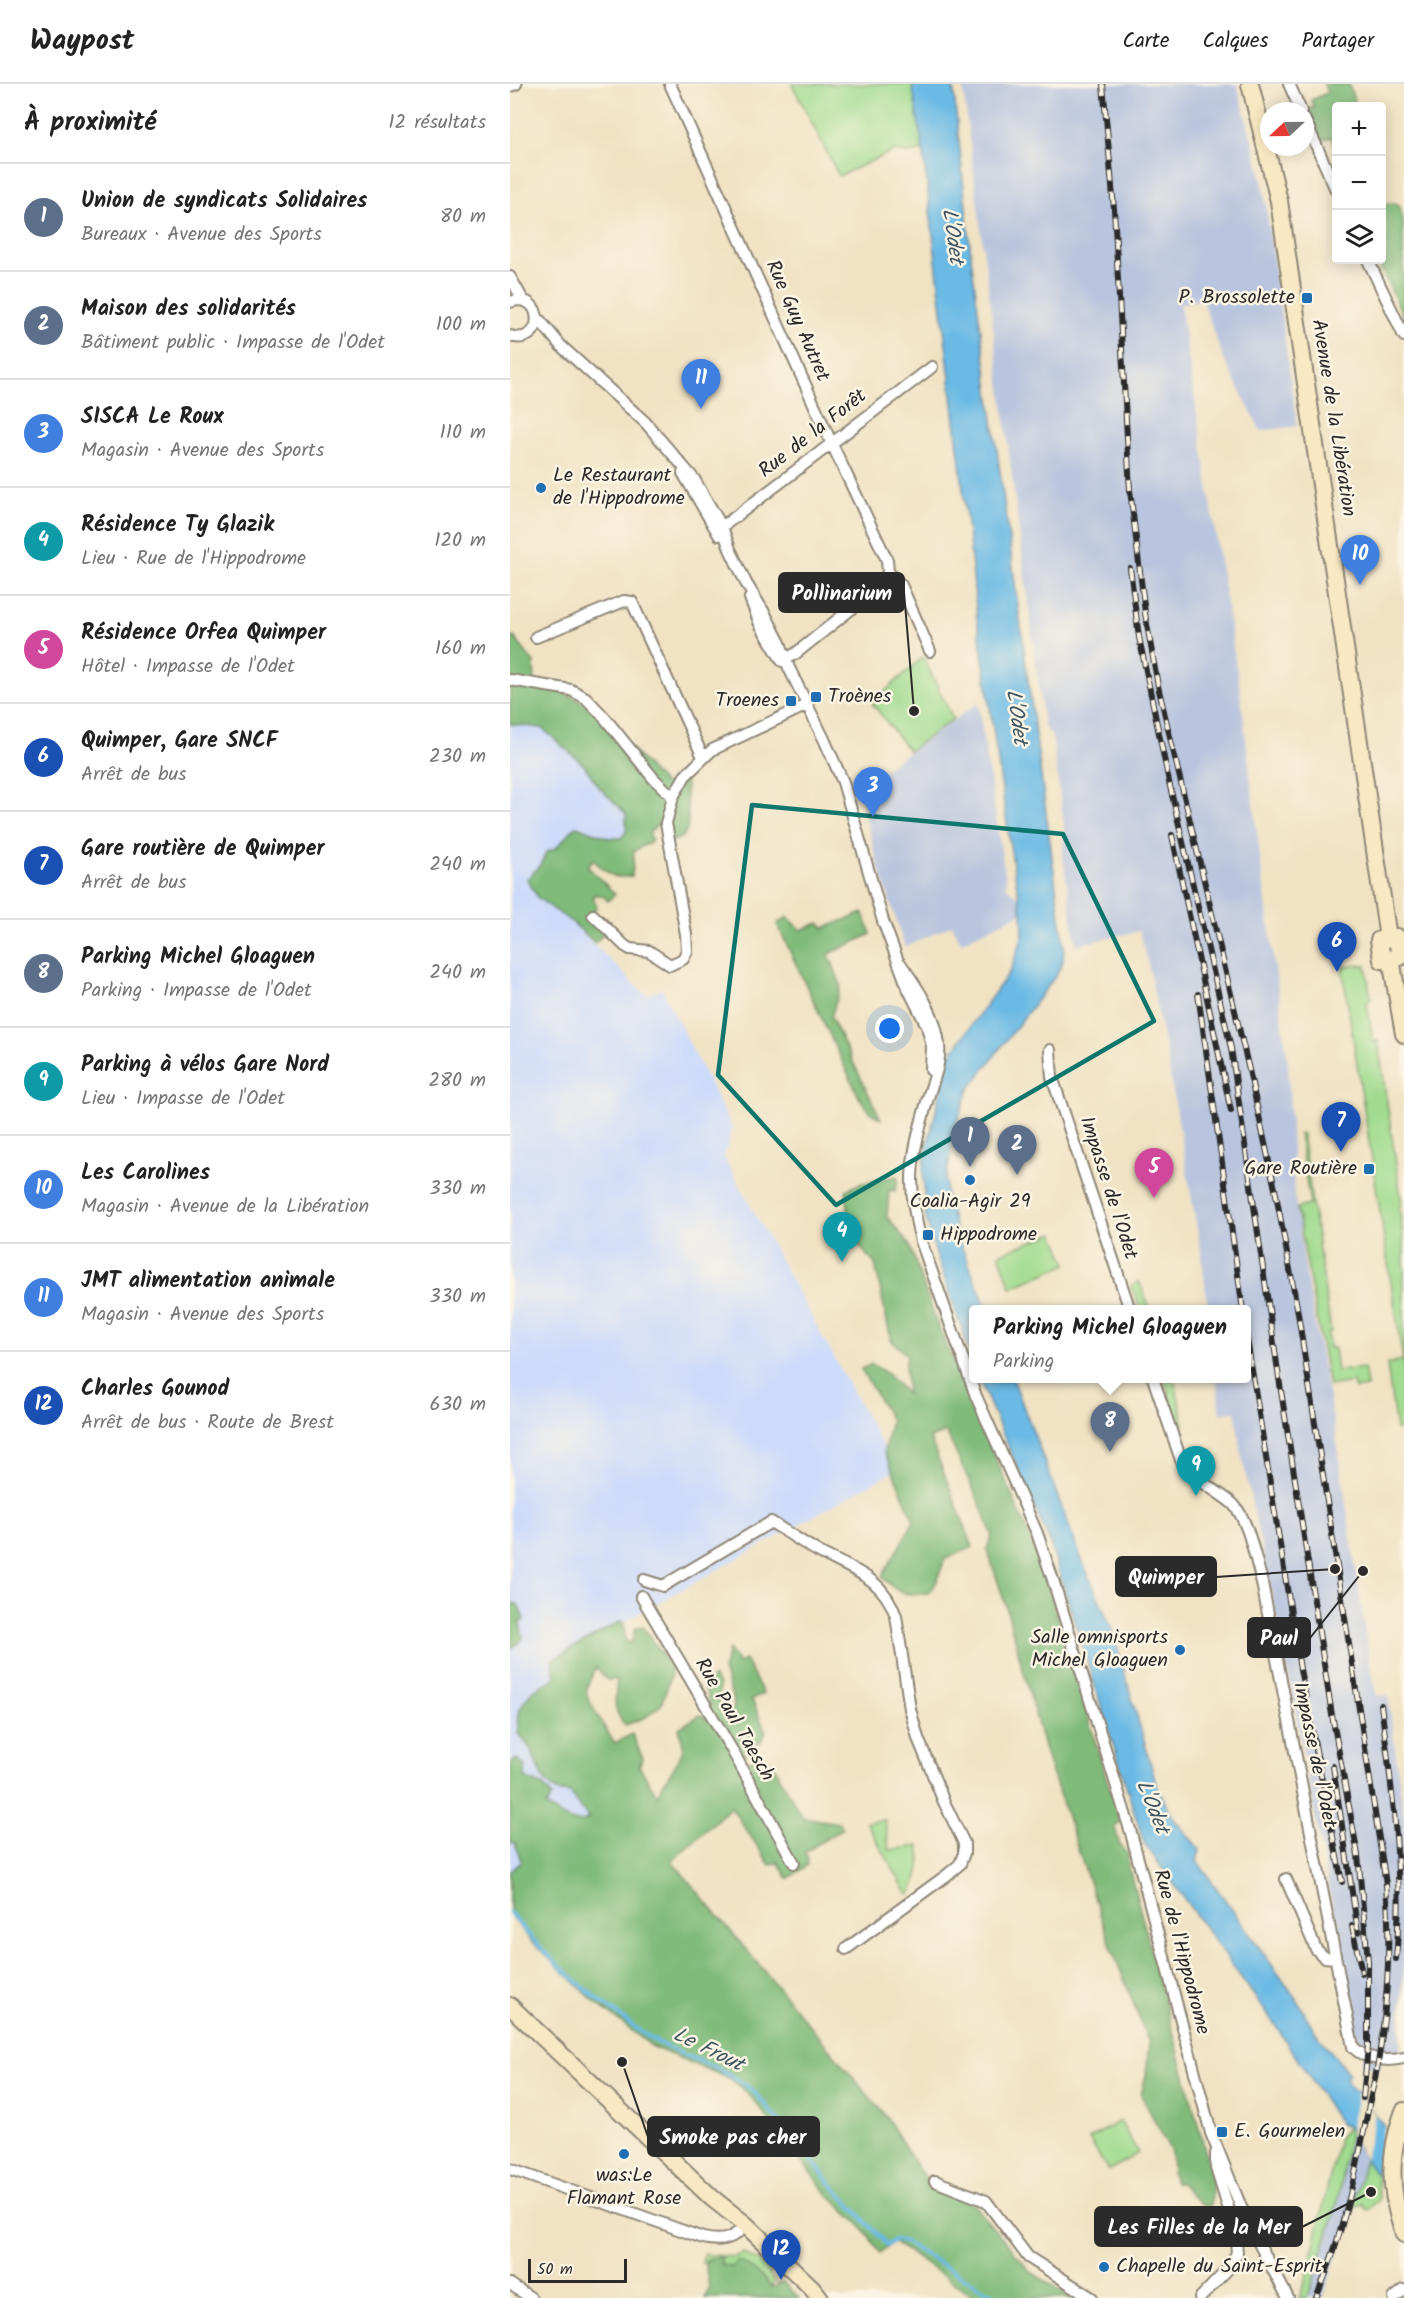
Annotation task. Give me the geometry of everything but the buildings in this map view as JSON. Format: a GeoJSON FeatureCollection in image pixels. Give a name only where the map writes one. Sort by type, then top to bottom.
{"type":"FeatureCollection","features":[{"type":"Feature","properties":{"kind":"main road","name":"Avenue de la Libération"},"geometry":{"type":"LineString","coordinates":[[1251,84],[1279,201],[1388,938],[1379,940],[1382,960],[1391,959],[1404,1034]]}},
{"type":"Feature","properties":{"kind":"main road"},"geometry":{"type":"LineString","coordinates":[[510,2006],[712,2198],[724,2216],[743,2229],[812,2288],[820,2298]]}},
{"type":"Feature","properties":{"kind":"main road"},"geometry":{"type":"LineString","coordinates":[[1404,2111],[1395,2142],[1392,2166],[1394,2198],[1404,2234]]}},
{"type":"Feature","properties":{"kind":"main road"},"geometry":{"type":"LineString","coordinates":[[743,2229],[809,2298]]}},
{"type":"Feature","properties":{"kind":"street"},"geometry":{"type":"LineString","coordinates":[[510,86],[516,84]]}},
{"type":"Feature","properties":{"kind":"street","name":"Rue Guy Autret"},"geometry":{"type":"LineString","coordinates":[[670,84],[831,442],[885,552],[888,572],[901,585],[930,651]]}},
{"type":"Feature","properties":{"kind":"street"},"geometry":{"type":"LineString","coordinates":[[1289,84],[1297,102]]}},
{"type":"Feature","properties":{"kind":"street"},"geometry":{"type":"LineString","coordinates":[[1314,140],[1332,181]]}},
{"type":"Feature","properties":{"kind":"street"},"geometry":{"type":"LineString","coordinates":[[1370,264],[1404,336]]}},
{"type":"Feature","properties":{"kind":"street"},"geometry":{"type":"LineString","coordinates":[[510,277],[523,300],[533,307],[537,317],[561,345]]}},
{"type":"Feature","properties":{"kind":"street"},"geometry":{"type":"LineString","coordinates":[[510,302],[523,300]]}},
{"type":"Feature","properties":{"kind":"street"},"geometry":{"type":"LineString","coordinates":[[512,339],[523,338],[530,334],[537,317]]}},
{"type":"Feature","properties":{"kind":"street"},"geometry":{"type":"LineString","coordinates":[[530,334],[540,335],[561,345]]}},
{"type":"Feature","properties":{"kind":"street","name":"Rue de l'Hippodrome"},"geometry":{"type":"LineString","coordinates":[[561,345],[634,410],[694,479],[746,583],[765,614],[786,663],[830,751],[847,793],[877,903],[900,963],[924,1000],[938,1038],[938,1064],[913,1150],[912,1201],[921,1241],[969,1376]]}},
{"type":"Feature","properties":{"kind":"street","name":"Rue de la Forêt"},"geometry":{"type":"LineString","coordinates":[[720,529],[932,367]]}},
{"type":"Feature","properties":{"kind":"street"},"geometry":{"type":"LineString","coordinates":[[786,663],[881,585],[888,572]]}},
{"type":"Feature","properties":{"kind":"street"},"geometry":{"type":"LineString","coordinates":[[536,637],[624,601],[633,602],[703,757]]}},
{"type":"Feature","properties":{"kind":"street"},"geometry":{"type":"LineString","coordinates":[[510,680],[562,688],[586,698],[673,798]]}},
{"type":"Feature","properties":{"kind":"street"},"geometry":{"type":"LineString","coordinates":[[593,915],[630,949],[649,951],[670,965],[683,959],[687,951],[686,934],[666,823],[673,798],[686,776],[712,750],[807,705]]}},
{"type":"Feature","properties":{"kind":"street","name":"Impasse de l'Odet"},"geometry":{"type":"LineString","coordinates":[[1050,1050],[1052,1077],[1128,1305]]}},
{"type":"Feature","properties":{"kind":"street","name":"Rue de l'Hippodrome"},"geometry":{"type":"LineString","coordinates":[[972,1383],[998,1448],[1037,1533],[1053,1580],[1131,1833],[1217,2150],[1245,2217],[1288,2298]]}},
{"type":"Feature","properties":{"kind":"street","name":"Impasse de l'Odet"},"geometry":{"type":"LineString","coordinates":[[1155,1383],[1182,1463],[1190,1472],[1234,1506],[1253,1551],[1261,1578],[1353,2047],[1361,2054],[1379,2059],[1403,2060]]}},
{"type":"Feature","properties":{"kind":"street"},"geometry":{"type":"LineString","coordinates":[[644,1580],[663,1586],[771,1522],[875,1582],[885,1592],[896,1616],[910,1709],[918,1738],[940,1793],[964,1843],[964,1853],[960,1864],[947,1875],[846,1949]]}},
{"type":"Feature","properties":{"kind":"street","name":"Rue Paul Taesch"},"geometry":{"type":"LineString","coordinates":[[641,1596],[732,1750],[794,1863]]}},
{"type":"Feature","properties":{"kind":"street"},"geometry":{"type":"LineString","coordinates":[[1286,1879],[1316,1949],[1324,1957],[1335,1958]]}},
{"type":"Feature","properties":{"kind":"street"},"geometry":{"type":"LineString","coordinates":[[1200,2298],[1228,2269],[1237,2253],[1235,2230],[1216,2168],[1217,2150]]}},
{"type":"Feature","properties":{"kind":"street"},"geometry":{"type":"LineString","coordinates":[[510,2169],[703,2238],[723,2240],[731,2238],[743,2229]]}},
{"type":"Feature","properties":{"kind":"street"},"geometry":{"type":"LineString","coordinates":[[935,2181],[986,2201],[1028,2257],[1092,2298]]}},
{"type":"Feature","properties":{"kind":"street"},"geometry":{"type":"LineString","coordinates":[[510,2284],[531,2298]]}},
{"type":"Feature","properties":{"kind":"street"},"geometry":{"type":"LineString","coordinates":[[1394,2298],[1404,2290]]}},
{"type":"Feature","properties":{"kind":"highlighted area"},"geometry":{"type":"Polygon","coordinates":[[[752,805],[1063,834],[1154,1021],[836,1205],[718,1075],[752,805]]]}},
{"type":"Feature","properties":{"kind":"shaded area"},"geometry":{"type":"Polygon","coordinates":[[[965,84],[1237,84],[1262,178],[1297,426],[1261,431],[1223,358],[1202,299],[1180,304],[1241,698],[1288,1063],[1294,1193],[1307,1281],[1335,1430],[1370,1666],[1377,1696],[1388,1695],[1404,1817],[1404,1950],[1400,2052],[1383,2050],[1380,2068],[1361,2066],[1363,2046],[1357,2038],[1285,1656],[1241,1452],[1235,1411],[1220,1414],[1216,1383],[1251,1383],[1251,1305],[1208,1305],[1201,1251],[1167,1057],[1147,958],[1139,931],[1076,945],[1063,857],[1064,825],[1052,736],[1044,727],[963,88],[965,84]]]}},
{"type":"Feature","properties":{"kind":"shaded area"},"geometry":{"type":"Polygon","coordinates":[[[510,694],[662,801],[620,854],[582,826],[534,877],[554,904],[639,989],[647,995],[662,989],[732,1128],[724,1158],[896,1470],[554,1661],[635,1813],[510,1880],[510,694]]]}},
{"type":"Feature","properties":{"kind":"shaded area"},"geometry":{"type":"Polygon","coordinates":[[[978,703],[1007,888],[1020,899],[1022,913],[961,942],[952,925],[905,947],[878,865],[858,788],[978,703]]]}},
{"type":"Feature","properties":{"kind":"shaded area"},"geometry":{"type":"Polygon","coordinates":[[[1350,2132],[1365,2160],[1354,2203],[1323,2298],[1307,2298],[1337,2205],[1350,2132]]]}},
{"type":"Feature","properties":{"kind":"green space"},"geometry":{"type":"Polygon","coordinates":[[[792,84],[912,84],[923,150],[908,153],[894,151],[839,176],[792,84]]]}},
{"type":"Feature","properties":{"kind":"green space"},"geometry":{"type":"Polygon","coordinates":[[[1324,84],[1349,84],[1355,102],[1332,102],[1332,137],[1321,141],[1318,140],[1314,130],[1314,102],[1311,100],[1327,93],[1324,84]]]}},
{"type":"Feature","properties":{"kind":"green space"},"geometry":{"type":"Polygon","coordinates":[[[1396,203],[1400,207],[1403,220],[1404,318],[1379,264],[1386,264],[1386,204],[1396,203]]]}},
{"type":"Feature","properties":{"kind":"green space"},"geometry":{"type":"Polygon","coordinates":[[[514,637],[534,663],[535,685],[566,694],[583,703],[615,731],[664,784],[673,783],[676,775],[682,777],[686,783],[688,826],[680,838],[671,841],[659,823],[649,833],[652,841],[634,851],[632,876],[614,876],[593,860],[587,866],[615,894],[608,901],[603,896],[594,894],[593,898],[597,906],[590,918],[604,933],[595,943],[573,923],[538,898],[527,879],[541,864],[546,852],[556,848],[576,826],[609,838],[621,838],[626,832],[626,814],[599,787],[584,765],[542,728],[510,724],[510,638],[514,637]]]}},
{"type":"Feature","properties":{"kind":"green space"},"geometry":{"type":"Polygon","coordinates":[[[923,657],[953,719],[909,751],[872,703],[923,657]]]}},
{"type":"Feature","properties":{"kind":"green space"},"geometry":{"type":"Polygon","coordinates":[[[863,913],[871,934],[829,954],[841,986],[831,1017],[881,1119],[871,1113],[859,1097],[777,924],[788,917],[801,930],[819,923],[824,928],[863,913]]]}},
{"type":"Feature","properties":{"kind":"green space"},"geometry":{"type":"Polygon","coordinates":[[[1366,965],[1371,1000],[1367,1001],[1373,1042],[1378,1041],[1402,1205],[1399,1206],[1404,1245],[1404,1429],[1396,1430],[1387,1364],[1403,1360],[1342,967],[1366,965]]]}},
{"type":"Feature","properties":{"kind":"green space"},"geometry":{"type":"Polygon","coordinates":[[[1299,1134],[1302,1134],[1331,1332],[1328,1333],[1329,1348],[1334,1348],[1337,1371],[1364,1368],[1367,1387],[1355,1389],[1353,1382],[1329,1386],[1297,1208],[1310,1205],[1299,1134]]]}},
{"type":"Feature","properties":{"kind":"green space"},"geometry":{"type":"Polygon","coordinates":[[[897,1176],[895,1191],[889,1190],[887,1217],[909,1244],[938,1326],[1030,1537],[1049,1589],[1120,1823],[1114,1825],[1120,1846],[1128,1853],[1128,1865],[1213,2180],[1211,2205],[1205,2207],[1181,2183],[1175,2182],[1171,2152],[1141,2095],[1146,2075],[1149,2043],[1112,1949],[1047,1758],[1005,1603],[987,1549],[992,1535],[946,1432],[930,1438],[973,1547],[945,1559],[936,1583],[928,1593],[907,1594],[897,1590],[882,1577],[914,1521],[884,1451],[891,1420],[861,1369],[872,1364],[886,1373],[907,1394],[905,1365],[907,1355],[891,1340],[875,1264],[860,1247],[850,1226],[846,1190],[859,1184],[897,1176]]]}},
{"type":"Feature","properties":{"kind":"green space"},"geometry":{"type":"Polygon","coordinates":[[[1054,1233],[1067,1264],[1011,1288],[999,1254],[1054,1233]]]}},
{"type":"Feature","properties":{"kind":"green space"},"geometry":{"type":"Polygon","coordinates":[[[1139,1281],[1148,1305],[1138,1305],[1131,1286],[1139,1281]]]}},
{"type":"Feature","properties":{"kind":"green space"},"geometry":{"type":"Polygon","coordinates":[[[1165,1383],[1175,1383],[1184,1425],[1179,1426],[1165,1383]]]}},
{"type":"Feature","properties":{"kind":"green space"},"geometry":{"type":"Polygon","coordinates":[[[510,1603],[518,1604],[524,1620],[520,1622],[523,1638],[510,1649],[510,1603]]]}},
{"type":"Feature","properties":{"kind":"green space"},"geometry":{"type":"Polygon","coordinates":[[[621,1621],[624,1624],[625,1639],[628,1642],[632,1642],[635,1629],[641,1626],[671,1667],[671,1676],[661,1705],[646,1717],[626,1725],[616,1710],[617,1680],[607,1680],[596,1667],[588,1683],[587,1694],[615,1743],[632,1734],[643,1759],[639,1766],[657,1795],[682,1753],[683,1746],[679,1728],[700,1715],[705,1718],[710,1706],[704,1686],[713,1677],[719,1684],[721,1710],[733,1711],[734,1702],[723,1670],[729,1650],[739,1663],[745,1660],[763,1693],[752,1700],[766,1732],[761,1742],[746,1749],[745,1763],[762,1755],[774,1766],[802,1817],[839,1823],[843,1828],[805,1852],[808,1858],[807,1865],[788,1879],[778,1862],[770,1865],[731,1807],[672,1861],[888,2119],[919,2170],[935,2188],[973,2204],[1031,2272],[1073,2298],[969,2298],[970,2294],[893,2242],[880,2253],[863,2228],[829,2196],[748,2093],[728,2078],[653,2047],[596,2003],[532,1942],[510,1915],[510,1872],[521,1862],[515,1842],[510,1843],[510,1764],[517,1759],[525,1766],[525,1777],[542,1785],[548,1791],[552,1796],[546,1806],[572,1821],[590,1818],[580,1809],[571,1793],[556,1791],[542,1777],[530,1748],[518,1733],[519,1711],[532,1691],[555,1678],[552,1660],[621,1621]]]}},
{"type":"Feature","properties":{"kind":"green space"},"geometry":{"type":"Polygon","coordinates":[[[885,1820],[889,1850],[919,1846],[921,1859],[919,1871],[910,1894],[907,1893],[866,1822],[885,1820]]]}},
{"type":"Feature","properties":{"kind":"green space"},"geometry":{"type":"Polygon","coordinates":[[[1120,2121],[1138,2153],[1108,2171],[1089,2139],[1120,2121]]]}},
{"type":"Feature","properties":{"kind":"green space"},"geometry":{"type":"Polygon","coordinates":[[[1348,2127],[1350,2132],[1337,2205],[1307,2298],[1299,2298],[1306,2279],[1339,2138],[1348,2127]]]}},
{"type":"Feature","properties":{"kind":"green space"},"geometry":{"type":"Polygon","coordinates":[[[1365,2160],[1378,2177],[1379,2200],[1367,2210],[1363,2204],[1356,2207],[1354,2203],[1365,2160]]]}},
{"type":"Feature","properties":{"kind":"green space"},"geometry":{"type":"Polygon","coordinates":[[[743,2253],[760,2262],[771,2273],[769,2275],[775,2282],[771,2287],[754,2272],[720,2264],[722,2258],[709,2259],[705,2264],[702,2263],[704,2254],[734,2257],[743,2253]]]}},
{"type":"Feature","properties":{"kind":"green space"},"geometry":{"type":"Polygon","coordinates":[[[722,2257],[720,2265],[732,2267],[737,2262],[746,2265],[771,2287],[784,2283],[799,2298],[705,2298],[709,2286],[705,2264],[708,2259],[722,2257]]]}},
{"type":"Feature","properties":{"kind":"water","name":"L'Odet"},"geometry":{"type":"Polygon","coordinates":[[[912,84],[953,84],[972,265],[1064,946],[1063,961],[1057,974],[969,1089],[955,1128],[946,1180],[946,1195],[958,1238],[985,1305],[969,1305],[969,1350],[925,1215],[923,1171],[926,1150],[950,1055],[1011,970],[1023,935],[1022,913],[977,618],[923,150],[912,84]]]}},
{"type":"Feature","properties":{"kind":"water","name":"L'Odet"},"geometry":{"type":"Polygon","coordinates":[[[981,1383],[1015,1383],[1083,1563],[1112,1629],[1157,1786],[1174,1819],[1200,1850],[1197,1861],[1297,2000],[1316,2033],[1349,2074],[1346,2077],[1349,2086],[1358,2092],[1384,2126],[1404,2159],[1404,2211],[1365,2160],[1348,2127],[1340,2124],[1276,2026],[1144,1843],[1050,1543],[981,1383]]]}},
{"type":"Feature","properties":{"kind":"pier"},"geometry":{"type":"Polygon","coordinates":[[[1358,2092],[1375,2114],[1365,2160],[1350,2132],[1358,2092]]]}},
{"type":"Feature","properties":{"kind":"pier"},"geometry":{"type":"Polygon","coordinates":[[[1384,2126],[1404,2159],[1404,2213],[1377,2177],[1384,2126]]]}},
{"type":"Feature","properties":{"kind":"waterway","name":"Le Frout"},"geometry":{"type":"LineString","coordinates":[[510,1913],[558,1965],[630,2024],[659,2043],[733,2077],[756,2094],[831,2184],[887,2245],[894,2240],[904,2242],[999,2298]]}},
{"type":"Feature","properties":{"kind":"railway"},"geometry":{"type":"LineString","coordinates":[[1103,84],[1114,209],[1130,490],[1145,613],[1158,686],[1275,1189],[1297,1307],[1386,1884],[1388,1970],[1378,2063],[1347,2206],[1316,2298]]}},
{"type":"Feature","properties":{"kind":"railway"},"geometry":{"type":"LineString","coordinates":[[1130,568],[1139,637],[1169,782],[1231,1048],[1279,1378],[1332,1715],[1358,1855],[1368,1961],[1368,2046],[1363,2098]]}},
{"type":"Feature","properties":{"kind":"railway"},"geometry":{"type":"LineString","coordinates":[[1172,835],[1231,1111]]}},
{"type":"Feature","properties":{"kind":"railway"},"geometry":{"type":"LineString","coordinates":[[1198,994],[1242,1305]]}},
{"type":"Feature","properties":{"kind":"railway"},"geometry":{"type":"LineString","coordinates":[[1251,1364],[1300,1669],[1342,1882]]}},
{"type":"Feature","properties":{"kind":"railway"},"geometry":{"type":"LineString","coordinates":[[1381,1705],[1393,1799],[1398,1863],[1396,1959]]}},
{"type":"Feature","properties":{"kind":"railway"},"geometry":{"type":"LineString","coordinates":[[1333,1766],[1358,1932]]}},
{"type":"Feature","properties":{"kind":"railway"},"geometry":{"type":"LineString","coordinates":[[1352,1926],[1362,1973]]}},
{"type":"Feature","properties":{"kind":"place","name":"P. Brossolette"},"geometry":{"type":"Point","coordinates":[1307,298]}},
{"type":"Feature","properties":{"kind":"place","name":"JMT alimentation animale"},"geometry":{"type":"Point","coordinates":[701,409]}},
{"type":"Feature","properties":{"kind":"place","name":"Le Restaurant de l'Hippodrome"},"geometry":{"type":"Point","coordinates":[541,488]}},
{"type":"Feature","properties":{"kind":"place","name":"Les Carolines"},"geometry":{"type":"Point","coordinates":[1360,585]}},
{"type":"Feature","properties":{"kind":"place","name":"Troènes"},"geometry":{"type":"Point","coordinates":[816,697]}},
{"type":"Feature","properties":{"kind":"place","name":"Troenes"},"geometry":{"type":"Point","coordinates":[791,701]}},
{"type":"Feature","properties":{"kind":"place","name":"Pollinarium"},"geometry":{"type":"Point","coordinates":[914,711]}},
{"type":"Feature","properties":{"kind":"place","name":"SISCA Le Roux"},"geometry":{"type":"Point","coordinates":[873,817]}},
{"type":"Feature","properties":{"kind":"place","name":"Quimper, Gare SNCF"},"geometry":{"type":"Point","coordinates":[1337,972]}},
{"type":"Feature","properties":{"kind":"place","name":"Gare routière de Quimper"},"geometry":{"type":"Point","coordinates":[1341,1152]}},
{"type":"Feature","properties":{"kind":"place","name":"Union de syndicats Solidaires"},"geometry":{"type":"Point","coordinates":[970,1167]}},
{"type":"Feature","properties":{"kind":"place","name":"Gare Routière"},"geometry":{"type":"Point","coordinates":[1369,1169]}},
{"type":"Feature","properties":{"kind":"place","name":"Maison des solidarités"},"geometry":{"type":"Point","coordinates":[1017,1175]}},
{"type":"Feature","properties":{"kind":"place","name":"Coalia-Agir 29"},"geometry":{"type":"Point","coordinates":[970,1180]}},
{"type":"Feature","properties":{"kind":"place","name":"Résidence Orfea Quimper"},"geometry":{"type":"Point","coordinates":[1154,1198]}},
{"type":"Feature","properties":{"kind":"place","name":"Hippodrome"},"geometry":{"type":"Point","coordinates":[928,1235]}},
{"type":"Feature","properties":{"kind":"place","name":"Résidence Ty Glazik"},"geometry":{"type":"Point","coordinates":[842,1262]}},
{"type":"Feature","properties":{"kind":"place","name":"Parking Michel Gloaguen"},"geometry":{"type":"Point","coordinates":[1110,1452]}},
{"type":"Feature","properties":{"kind":"place","name":"Parking à vélos Gare Nord"},"geometry":{"type":"Point","coordinates":[1196,1496]}},
{"type":"Feature","properties":{"kind":"place","name":"Quimper"},"geometry":{"type":"Point","coordinates":[1335,1569]}},
{"type":"Feature","properties":{"kind":"place","name":"Paul"},"geometry":{"type":"Point","coordinates":[1363,1571]}},
{"type":"Feature","properties":{"kind":"place","name":"Salle omnisports Michel Gloaguen"},"geometry":{"type":"Point","coordinates":[1180,1650]}},
{"type":"Feature","properties":{"kind":"place","name":"Smoke pas cher"},"geometry":{"type":"Point","coordinates":[622,2062]}},
{"type":"Feature","properties":{"kind":"place","name":"E. Gourmelen"},"geometry":{"type":"Point","coordinates":[1222,2132]}},
{"type":"Feature","properties":{"kind":"place","name":"was:Le Flamant Rose"},"geometry":{"type":"Point","coordinates":[624,2154]}},
{"type":"Feature","properties":{"kind":"place","name":"Les Filles de la Mer"},"geometry":{"type":"Point","coordinates":[1371,2192]}},
{"type":"Feature","properties":{"kind":"place","name":"Chapelle du Saint-Esprit"},"geometry":{"type":"Point","coordinates":[1104,2267]}},
{"type":"Feature","properties":{"kind":"place","name":"Charles Gounod"},"geometry":{"type":"Point","coordinates":[781,2280]}}]}
